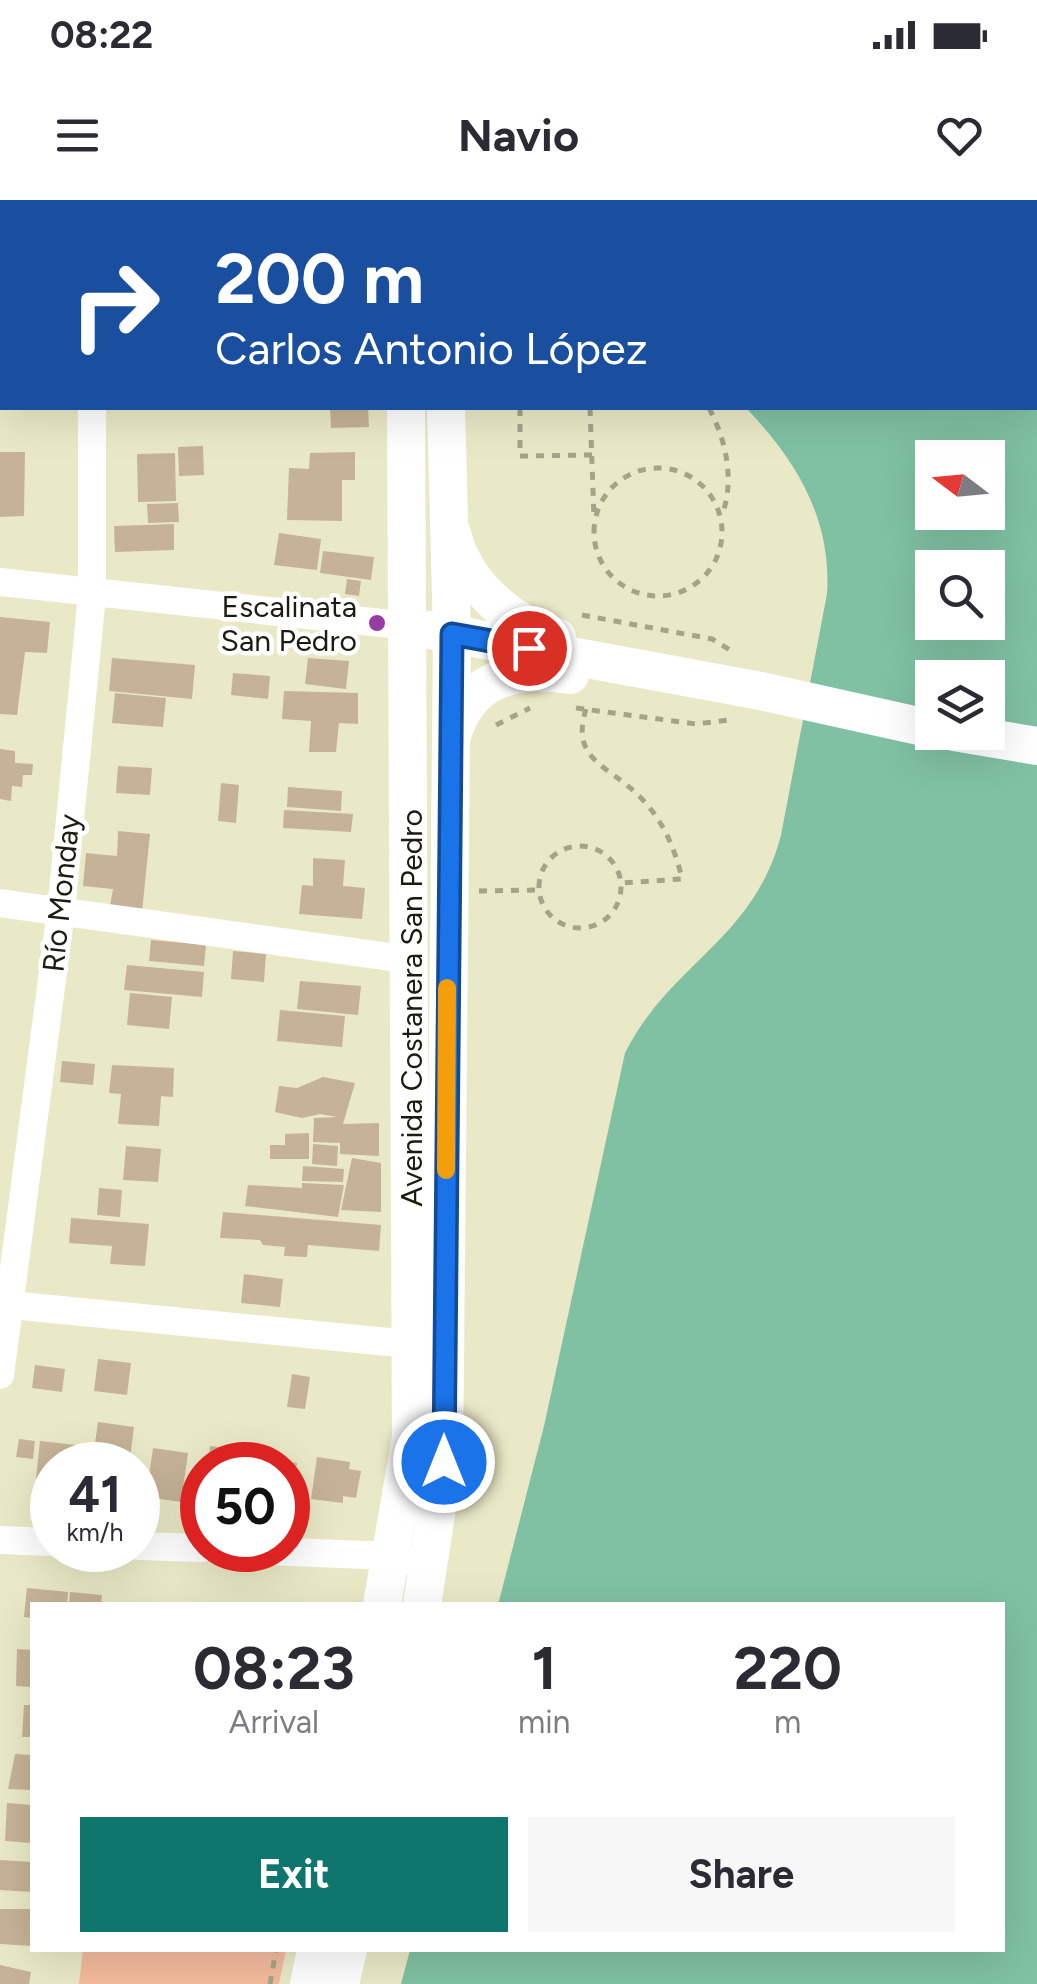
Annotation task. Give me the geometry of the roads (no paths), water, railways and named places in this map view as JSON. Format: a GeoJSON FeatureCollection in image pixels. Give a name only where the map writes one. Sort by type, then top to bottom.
{"type":"FeatureCollection","features":[{"type":"Feature","properties":{"kind":"main road","name":"Avenida Costanera San Pedro"},"geometry":{"type":"LineString","coordinates":[[406,410],[412,960],[429,1346],[444,1462],[422,1602]]}},
{"type":"Feature","properties":{"kind":"main road","name":"Avenida Costanera San Pedro"},"geometry":{"type":"LineString","coordinates":[[383,1602],[429,1346],[452,634],[446,410]]}},
{"type":"Feature","properties":{"kind":"main road"},"geometry":{"type":"LineString","coordinates":[[448,520],[454,545],[505,615],[531,629],[573,642],[705,666],[772,695]]}},
{"type":"Feature","properties":{"kind":"main road"},"geometry":{"type":"LineString","coordinates":[[409,626],[915,725]]}},
{"type":"Feature","properties":{"kind":"main road"},"geometry":{"type":"LineString","coordinates":[[448,749],[469,698],[487,683],[508,674],[537,670],[700,693],[772,695]]}},
{"type":"Feature","properties":{"kind":"main road"},"geometry":{"type":"LineString","coordinates":[[1005,741],[1037,746]]}},
{"type":"Feature","properties":{"kind":"main road"},"geometry":{"type":"LineString","coordinates":[[309,1984],[316,1952]]}},
{"type":"Feature","properties":{"kind":"main road"},"geometry":{"type":"LineString","coordinates":[[340,1984],[348,1952]]}},
{"type":"Feature","properties":{"kind":"street","name":"Río Monday"},"geometry":{"type":"LineString","coordinates":[[0,1376],[4,1305],[61,911],[92,595],[92,410]]}},
{"type":"Feature","properties":{"kind":"street"},"geometry":{"type":"LineString","coordinates":[[0,582],[92,595],[409,626]]}},
{"type":"Feature","properties":{"kind":"street"},"geometry":{"type":"LineString","coordinates":[[0,903],[412,960]]}},
{"type":"Feature","properties":{"kind":"street"},"geometry":{"type":"LineString","coordinates":[[4,1305],[429,1346]]}},
{"type":"Feature","properties":{"kind":"street"},"geometry":{"type":"LineString","coordinates":[[0,1540],[30,1541]]}},
{"type":"Feature","properties":{"kind":"street"},"geometry":{"type":"LineString","coordinates":[[310,1553],[392,1556],[428,1566]]}},
{"type":"Feature","properties":{"kind":"place","name":"Escalinata San Pedro"},"geometry":{"type":"Point","coordinates":[377,623]}}]}
